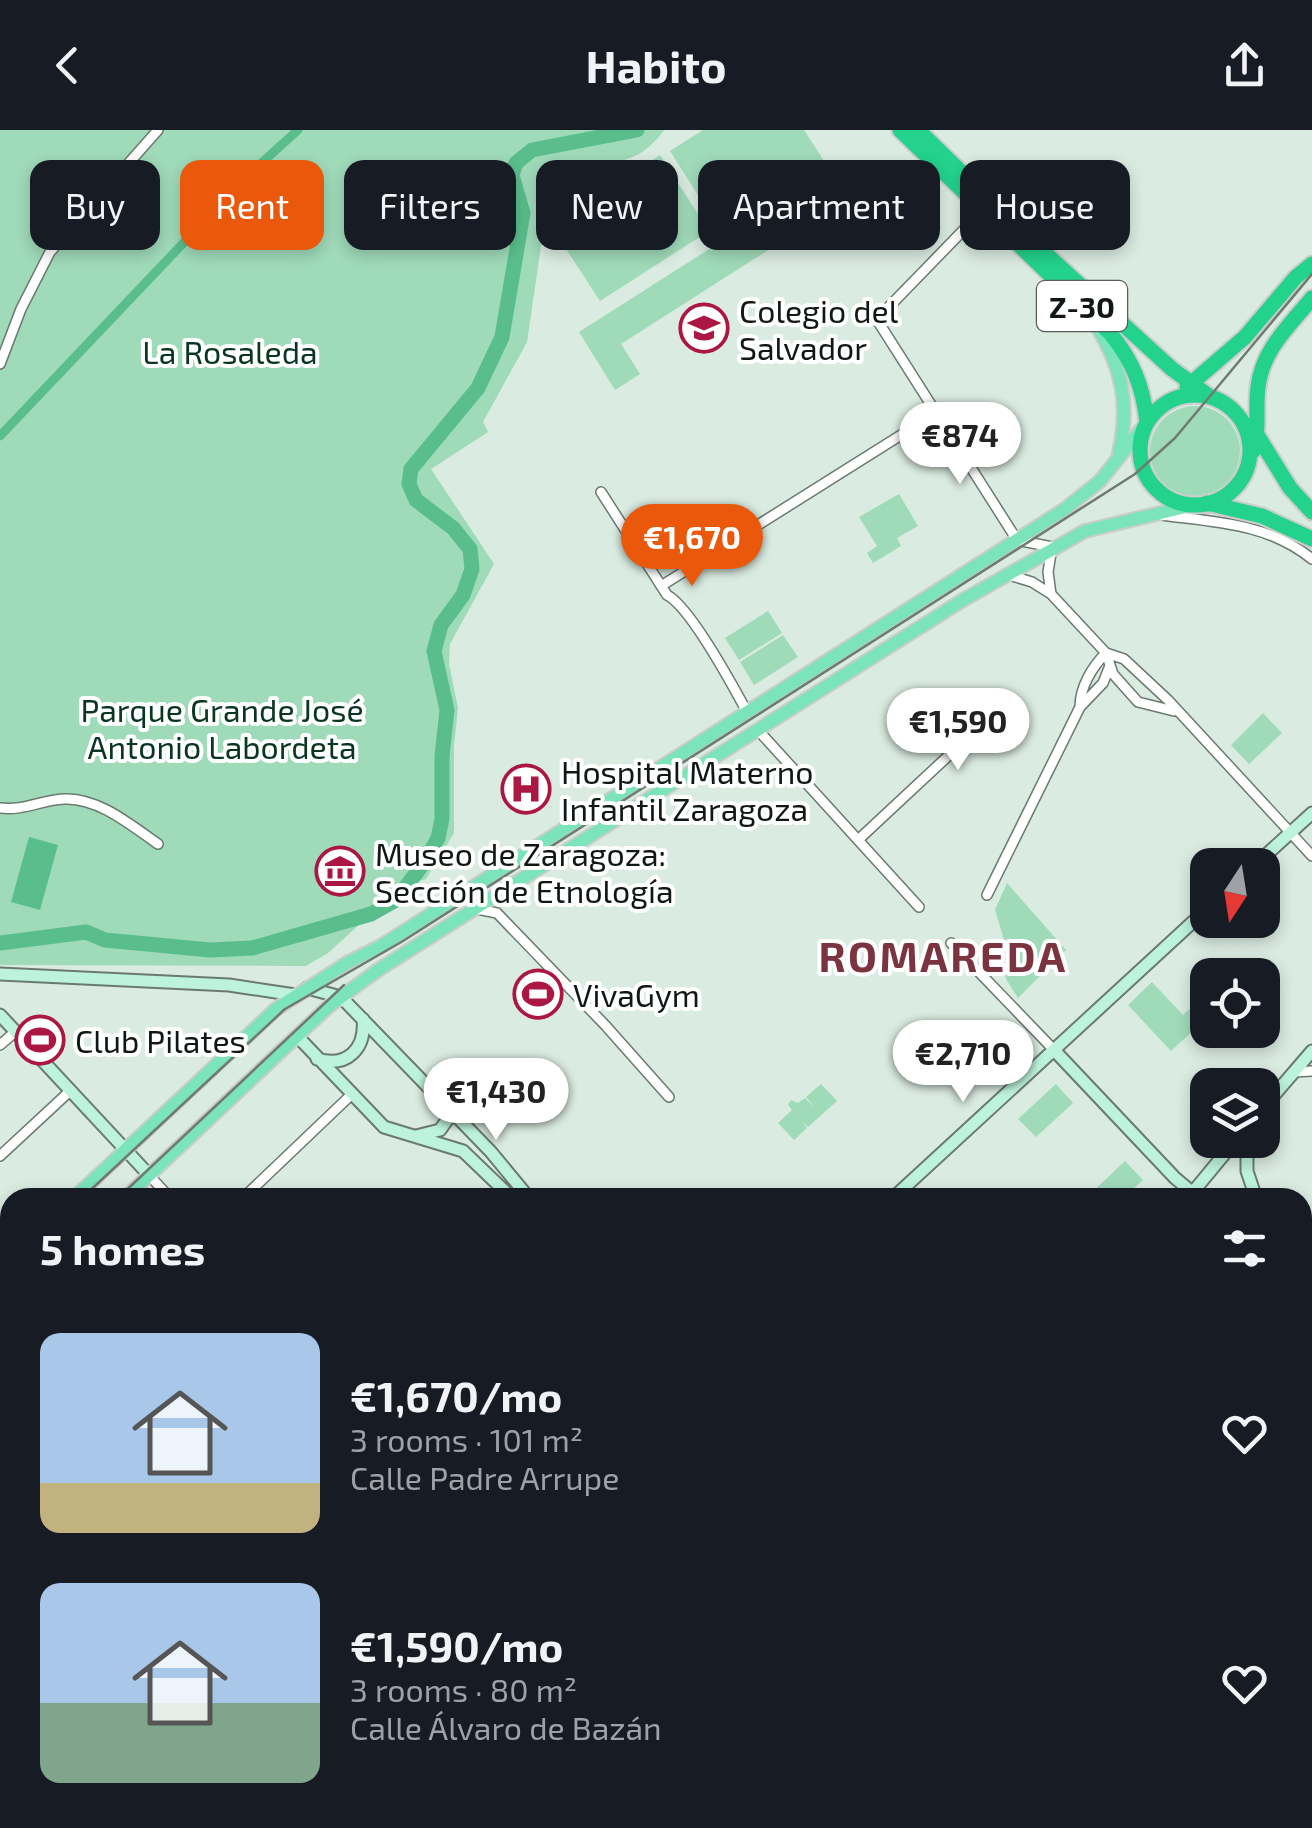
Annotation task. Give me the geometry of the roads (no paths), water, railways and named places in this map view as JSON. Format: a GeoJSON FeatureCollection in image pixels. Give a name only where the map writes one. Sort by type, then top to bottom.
{"type":"FeatureCollection","features":[{"type":"Feature","properties":{"kind":"highway","name":"Z-30"},"geometry":{"type":"LineString","coordinates":[[900,130],[960,189]]}},
{"type":"Feature","properties":{"kind":"highway","name":"Z-30"},"geometry":{"type":"LineString","coordinates":[[918,130],[1035,244],[1209,396]]}},
{"type":"Feature","properties":{"kind":"highway","name":"Z-30"},"geometry":{"type":"LineString","coordinates":[[1023,250],[1110,333],[1133,366],[1147,422]]}},
{"type":"Feature","properties":{"kind":"highway"},"geometry":{"type":"LineString","coordinates":[[1312,264],[1245,337],[1155,411],[1147,422],[1140,449],[1142,468],[1155,488],[1189,506],[1262,516],[1312,539]]}},
{"type":"Feature","properties":{"kind":"highway"},"geometry":{"type":"LineString","coordinates":[[1189,506],[1232,491],[1243,477],[1258,434],[1258,387],[1266,358],[1312,298]]}},
{"type":"Feature","properties":{"kind":"highway"},"geometry":{"type":"LineString","coordinates":[[1172,400],[1194,394],[1209,396],[1228,406],[1258,434],[1281,475],[1312,512]]}},
{"type":"Feature","properties":{"kind":"highway"},"geometry":{"type":"LineString","coordinates":[[1240,416],[1250,442],[1249,459]]}},
{"type":"Feature","properties":{"kind":"main road"},"geometry":{"type":"LineString","coordinates":[[1086,310],[1112,352],[1123,380],[1125,409],[1118,457]]}},
{"type":"Feature","properties":{"kind":"main road"},"geometry":{"type":"LineString","coordinates":[[85,1188],[301,991],[381,946],[1018,540],[1086,493],[1147,422]]}},
{"type":"Feature","properties":{"kind":"main road"},"geometry":{"type":"LineString","coordinates":[[135,1188],[341,997],[475,909],[1052,547],[1094,527],[1189,506]]}},
{"type":"Feature","properties":{"kind":"main road"},"geometry":{"type":"LineString","coordinates":[[746,712],[758,729]]}},
{"type":"Feature","properties":{"kind":"main road"},"geometry":{"type":"LineString","coordinates":[[1274,848],[1312,813]]}},
{"type":"Feature","properties":{"kind":"main road"},"geometry":{"type":"LineString","coordinates":[[904,1188],[1190,925]]}},
{"type":"Feature","properties":{"kind":"main road"},"geometry":{"type":"LineString","coordinates":[[0,974],[229,985],[341,997],[520,1188]]}},
{"type":"Feature","properties":{"kind":"main road"},"geometry":{"type":"LineString","coordinates":[[0,1015],[149,1175]]}},
{"type":"Feature","properties":{"kind":"main road"},"geometry":{"type":"LineString","coordinates":[[318,1059],[335,1062],[352,1054],[362,1041],[363,1019]]}},
{"type":"Feature","properties":{"kind":"main road"},"geometry":{"type":"LineString","coordinates":[[298,1037],[384,1127],[478,1157],[512,1178]]}},
{"type":"Feature","properties":{"kind":"main road"},"geometry":{"type":"LineString","coordinates":[[1054,1050],[1185,1188]]}},
{"type":"Feature","properties":{"kind":"main road"},"geometry":{"type":"LineString","coordinates":[[1280,1088],[1312,1050]]}},
{"type":"Feature","properties":{"kind":"main road"},"geometry":{"type":"LineString","coordinates":[[416,1138],[440,1130],[447,1120],[448,1108]]}},
{"type":"Feature","properties":{"kind":"main road"},"geometry":{"type":"LineString","coordinates":[[463,1152],[501,1188]]}},
{"type":"Feature","properties":{"kind":"main road"},"geometry":{"type":"LineString","coordinates":[[1199,1188],[1222,1158]]}},
{"type":"Feature","properties":{"kind":"main road"},"geometry":{"type":"LineString","coordinates":[[1247,1158],[1253,1188]]}},
{"type":"Feature","properties":{"kind":"street"},"geometry":{"type":"LineString","coordinates":[[0,364],[21,309],[50,252],[158,130]]}},
{"type":"Feature","properties":{"kind":"street"},"geometry":{"type":"LineString","coordinates":[[960,234],[879,319],[879,325],[1018,540],[1052,547],[1048,569],[1051,594]]}},
{"type":"Feature","properties":{"kind":"street"},"geometry":{"type":"LineString","coordinates":[[661,586],[936,412]]}},
{"type":"Feature","properties":{"kind":"street"},"geometry":{"type":"LineString","coordinates":[[601,492],[661,586],[686,613],[746,712]]}},
{"type":"Feature","properties":{"kind":"street"},"geometry":{"type":"LineString","coordinates":[[1189,506],[1287,542],[1312,558]]}},
{"type":"Feature","properties":{"kind":"street"},"geometry":{"type":"LineString","coordinates":[[1005,575],[1032,582],[1051,594],[1106,653],[1126,660],[1312,856]]}},
{"type":"Feature","properties":{"kind":"street"},"geometry":{"type":"LineString","coordinates":[[1106,653],[1109,668],[1141,703],[1177,712]]}},
{"type":"Feature","properties":{"kind":"street"},"geometry":{"type":"LineString","coordinates":[[1080,707],[1090,673],[1106,653]]}},
{"type":"Feature","properties":{"kind":"street"},"geometry":{"type":"LineString","coordinates":[[987,896],[1080,707],[1103,683],[1109,668]]}},
{"type":"Feature","properties":{"kind":"street"},"geometry":{"type":"LineString","coordinates":[[1103,683],[1118,680]]}},
{"type":"Feature","properties":{"kind":"street"},"geometry":{"type":"LineString","coordinates":[[858,840],[991,716],[973,698]]}},
{"type":"Feature","properties":{"kind":"street"},"geometry":{"type":"LineString","coordinates":[[758,729],[920,907]]}},
{"type":"Feature","properties":{"kind":"street"},"geometry":{"type":"LineString","coordinates":[[0,808],[26,809],[65,799],[80,801],[115,816],[158,844]]}},
{"type":"Feature","properties":{"kind":"street"},"geometry":{"type":"LineString","coordinates":[[497,913],[502,894]]}},
{"type":"Feature","properties":{"kind":"street"},"geometry":{"type":"LineString","coordinates":[[475,909],[497,913],[669,1097]]}},
{"type":"Feature","properties":{"kind":"street"},"geometry":{"type":"LineString","coordinates":[[951,943],[1054,1050]]}},
{"type":"Feature","properties":{"kind":"street"},"geometry":{"type":"LineString","coordinates":[[0,1045],[15,1032]]}},
{"type":"Feature","properties":{"kind":"street"},"geometry":{"type":"LineString","coordinates":[[1294,1072],[1312,1071]]}},
{"type":"Feature","properties":{"kind":"street"},"geometry":{"type":"LineString","coordinates":[[0,1156],[70,1091]]}},
{"type":"Feature","properties":{"kind":"street"},"geometry":{"type":"LineString","coordinates":[[253,1188],[351,1095]]}},
{"type":"Feature","properties":{"kind":"street"},"geometry":{"type":"LineString","coordinates":[[149,1175],[161,1188]]}},
{"type":"Feature","properties":{"kind":"waterway"},"geometry":{"type":"LineString","coordinates":[[0,436],[247,176],[298,130]]}},
{"type":"Feature","properties":{"kind":"waterway"},"geometry":{"type":"LineString","coordinates":[[0,943],[86,932],[105,940],[210,950],[252,948],[371,914],[396,900],[438,838],[447,710],[434,651],[441,625],[463,595],[472,569],[470,549],[453,528],[416,500],[409,484],[411,469],[478,388],[502,337],[523,213],[512,175],[516,163],[532,150],[637,130]]}},
{"type":"Feature","properties":{"kind":"tram line"},"geometry":{"type":"LineString","coordinates":[[93,1188],[285,1009],[403,941],[1135,474],[1175,438],[1312,274]]}},
{"type":"Feature","properties":{"kind":"tram line"},"geometry":{"type":"LineString","coordinates":[[129,1188],[344,985]]}},
{"type":"Feature","properties":{"kind":"place","name":"Colegio del Salvador"},"geometry":{"type":"Point","coordinates":[704,328]}},
{"type":"Feature","properties":{"kind":"place","name":"Hospital Materno Infantil Zaragoza"},"geometry":{"type":"Point","coordinates":[526,789]}},
{"type":"Feature","properties":{"kind":"place","name":"Museo de Zaragoza: Sección de Etnología"},"geometry":{"type":"Point","coordinates":[340,871]}},
{"type":"Feature","properties":{"kind":"place","name":"VivaGym"},"geometry":{"type":"Point","coordinates":[538,994]}},
{"type":"Feature","properties":{"kind":"place","name":"Club Pilates"},"geometry":{"type":"Point","coordinates":[40,1040]}},
{"type":"Feature","properties":{"kind":"district","name":"ROMAREDA"},"geometry":{"type":"Point","coordinates":[943,955]}},
{"type":"Feature","properties":{"kind":"park label","name":"La Rosaleda"},"geometry":{"type":"Point","coordinates":[230,351]}},
{"type":"Feature","properties":{"kind":"park label","name":"Parque Grande José Antonio Labordeta"},"geometry":{"type":"Point","coordinates":[222,728]}}]}
